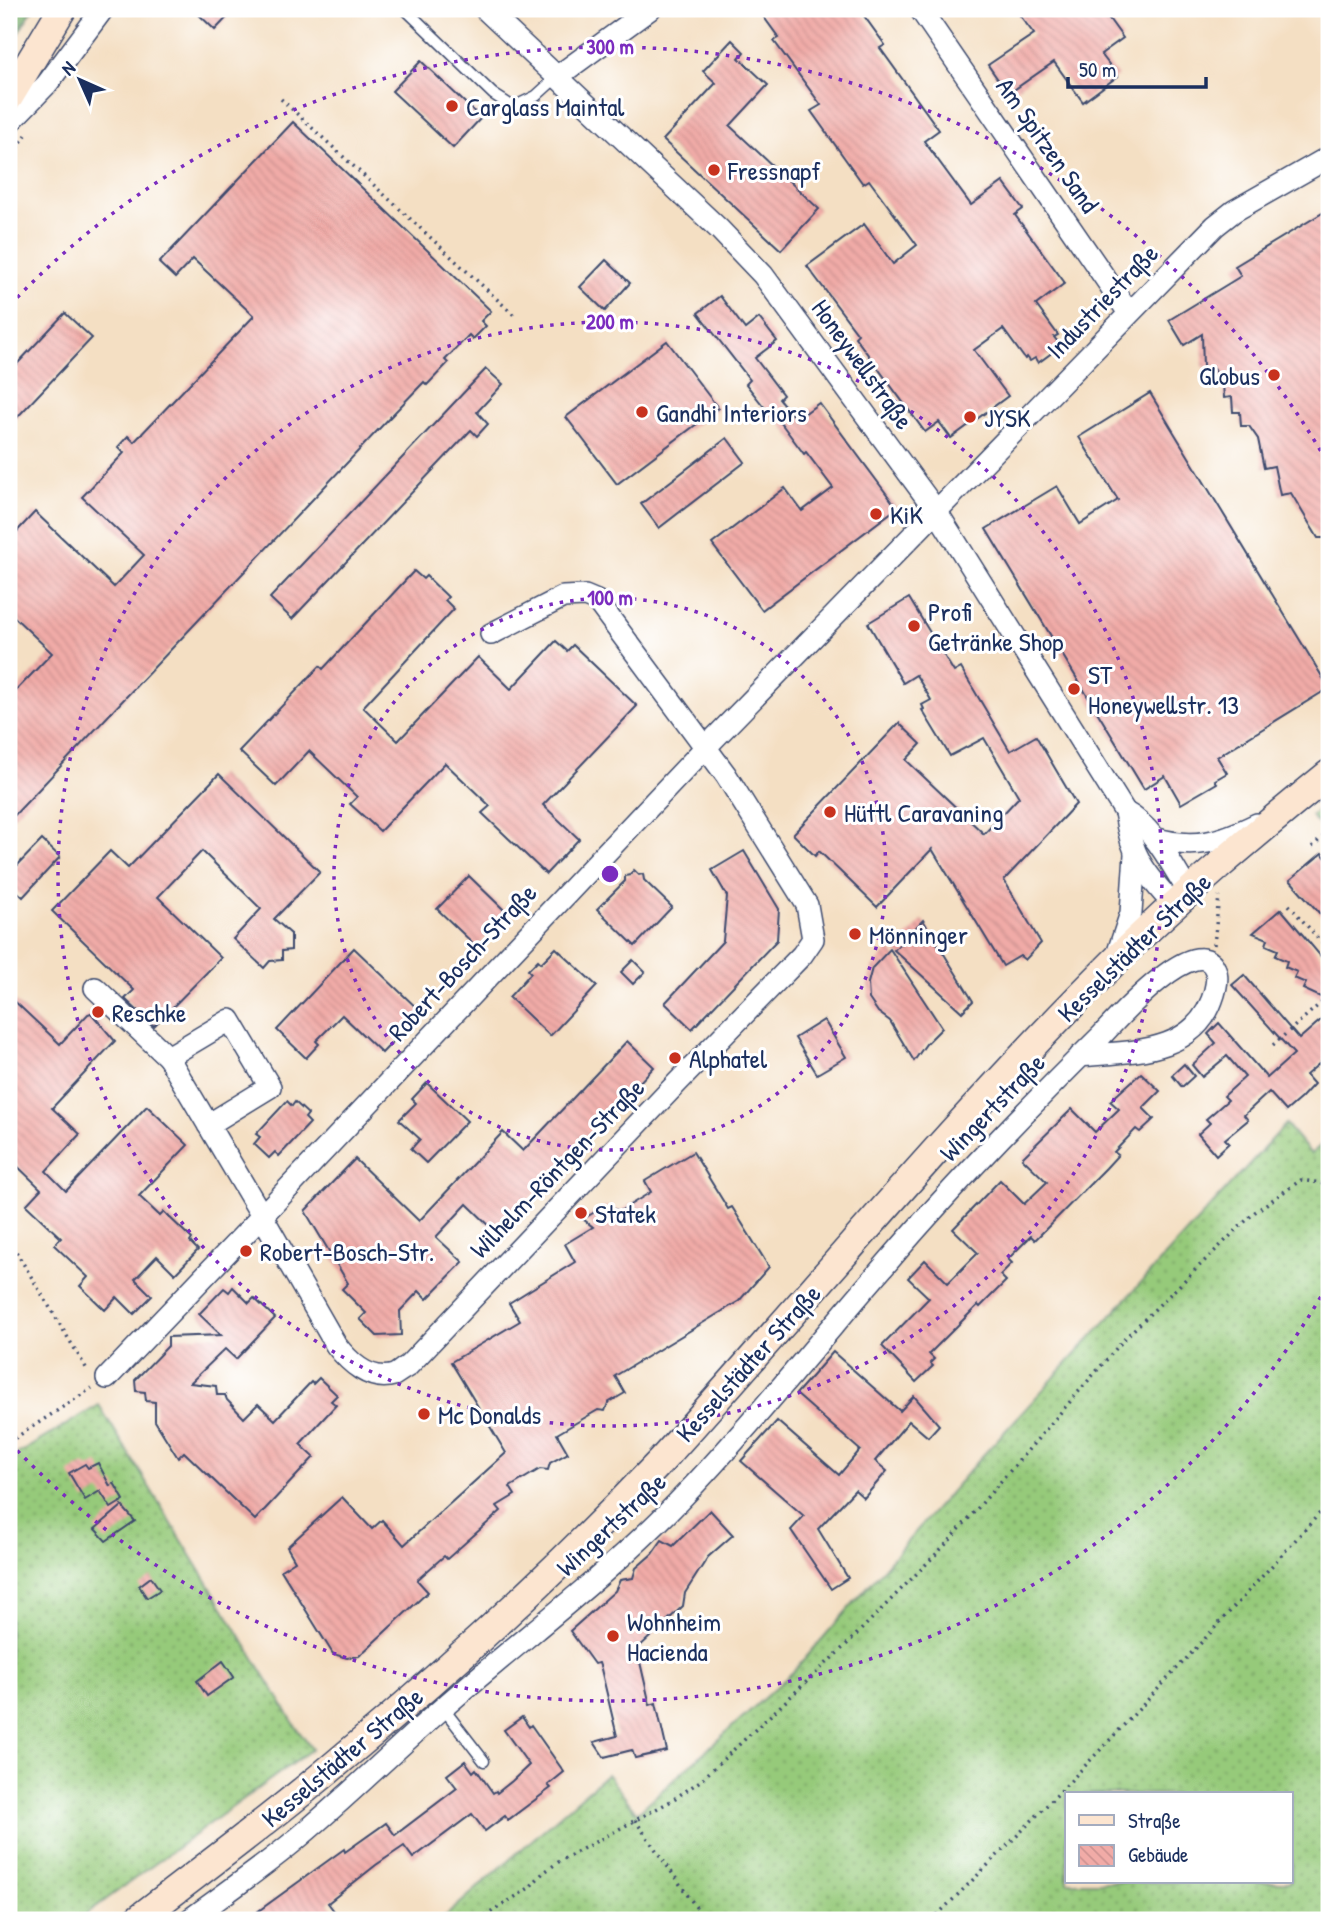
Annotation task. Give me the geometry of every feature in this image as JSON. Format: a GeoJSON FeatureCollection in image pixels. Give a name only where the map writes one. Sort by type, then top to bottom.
{"type":"FeatureCollection","features":[{"type":"Feature","properties":{"kind":"main road"},"geometry":{"type":"LineString","coordinates":[[9,97],[62,9]]}},
{"type":"Feature","properties":{"kind":"main road","name":"Kesselstädter Straße"},"geometry":{"type":"LineString","coordinates":[[129,1914],[336,1765],[490,1631],[671,1450],[1001,1081],[1115,961],[1283,810],[1329,774]]}},
{"type":"Feature","properties":{"kind":"street"},"geometry":{"type":"LineString","coordinates":[[9,123],[47,84],[103,9]]}},
{"type":"Feature","properties":{"kind":"street","name":"Honeywellstraße"},"geometry":{"type":"LineString","coordinates":[[485,9],[720,230],[763,275],[937,512],[1125,811],[1128,834],[1135,854],[1157,887],[1190,892]]}},
{"type":"Feature","properties":{"kind":"street"},"geometry":{"type":"LineString","coordinates":[[558,76],[650,9]]}},
{"type":"Feature","properties":{"kind":"street","name":"Am Spitzen Sand"},"geometry":{"type":"LineString","coordinates":[[920,9],[1129,313]]}},
{"type":"Feature","properties":{"kind":"street","name":"Industriestraße"},"geometry":{"type":"LineString","coordinates":[[937,512],[1224,218],[1329,157]]}},
{"type":"Feature","properties":{"kind":"street","name":"Robert-Bosch-Straße"},"geometry":{"type":"LineString","coordinates":[[102,1382],[705,747],[937,512]]}},
{"type":"Feature","properties":{"kind":"street"},"geometry":{"type":"LineString","coordinates":[[491,634],[562,597],[585,596],[597,601],[705,747]]}},
{"type":"Feature","properties":{"kind":"street","name":"Wilhelm-Röntgen-Straße"},"geometry":{"type":"LineString","coordinates":[[262,1216],[346,1357],[360,1369],[375,1375],[393,1375],[408,1366],[433,1342],[677,1083],[802,955],[813,939],[807,905],[726,775],[705,747]]}},
{"type":"Feature","properties":{"kind":"street"},"geometry":{"type":"LineString","coordinates":[[1154,838],[1195,846],[1231,836],[1283,810]]}},
{"type":"Feature","properties":{"kind":"street","name":"Honeywellstraße"},"geometry":{"type":"LineString","coordinates":[[1125,811],[1137,818],[1154,838],[1190,892]]}},
{"type":"Feature","properties":{"kind":"street","name":"Honeywellstraße"},"geometry":{"type":"LineString","coordinates":[[1115,961],[1131,913],[1135,854]]}},
{"type":"Feature","properties":{"kind":"street","name":"Wingertstraße"},"geometry":{"type":"LineString","coordinates":[[189,1920],[290,1844],[443,1708],[634,1546],[727,1450],[952,1190],[1080,1056],[1133,1003],[1174,968],[1184,962],[1196,960],[1206,960],[1212,964],[1217,973],[1213,1000],[1191,1032],[1169,1044],[1154,1048],[1080,1056]]}},
{"type":"Feature","properties":{"kind":"street"},"geometry":{"type":"LineString","coordinates":[[94,988],[167,1057],[262,1216]]}},
{"type":"Feature","properties":{"kind":"street"},"geometry":{"type":"LineString","coordinates":[[167,1057],[230,1020],[270,1087],[208,1125]]}},
{"type":"Feature","properties":{"kind":"lane"},"geometry":{"type":"LineString","coordinates":[[405,9],[493,94],[513,107],[536,96],[558,76]]}},
{"type":"Feature","properties":{"kind":"lane"},"geometry":{"type":"LineString","coordinates":[[443,1708],[484,1761]]}},
{"type":"Feature","properties":{"kind":"path"},"geometry":{"type":"LineString","coordinates":[[281,99],[514,315]]}},
{"type":"Feature","properties":{"kind":"path"},"geometry":{"type":"LineString","coordinates":[[1312,847],[1329,831]]}},
{"type":"Feature","properties":{"kind":"path"},"geometry":{"type":"LineString","coordinates":[[1190,892],[1220,894],[1212,964]]}},
{"type":"Feature","properties":{"kind":"path"},"geometry":{"type":"LineString","coordinates":[[1289,905],[1329,951]]}},
{"type":"Feature","properties":{"kind":"path"},"geometry":{"type":"LineString","coordinates":[[1273,1045],[1329,996]]}},
{"type":"Feature","properties":{"kind":"path"},"geometry":{"type":"LineString","coordinates":[[479,1920],[529,1888],[543,1872],[559,1861],[635,1821],[700,1781],[846,1645],[950,1540],[1127,1336],[1255,1212],[1301,1180],[1329,1186]]}},
{"type":"Feature","properties":{"kind":"path"},"geometry":{"type":"LineString","coordinates":[[9,1240],[102,1382],[9,1442]]}},
{"type":"Feature","properties":{"kind":"path"},"geometry":{"type":"LineString","coordinates":[[932,1920],[1032,1823],[1329,1503]]}},
{"type":"Feature","properties":{"kind":"path"},"geometry":{"type":"LineString","coordinates":[[635,1821],[705,1920]]}},
{"type":"Feature","properties":{"kind":"path"},"geometry":{"type":"LineString","coordinates":[[103,1920],[129,1914]]}},
{"type":"Feature","properties":{"kind":"green space"},"geometry":{"type":"Polygon","coordinates":[[[9,9],[33,9],[9,48],[9,9]]]}},
{"type":"Feature","properties":{"kind":"green space"},"geometry":{"type":"Polygon","coordinates":[[[1329,802],[1329,836],[1311,816],[1329,802]]]}},
{"type":"Feature","properties":{"kind":"green space"},"geometry":{"type":"Polygon","coordinates":[[[1286,1124],[1311,1154],[1329,1138],[1329,1920],[441,1920],[607,1774],[637,1813],[795,1670],[974,1465],[1286,1124]]]}},
{"type":"Feature","properties":{"kind":"green space"},"geometry":{"type":"Polygon","coordinates":[[[99,1405],[312,1749],[78,1920],[9,1920],[9,1459],[99,1405]]]}},
{"type":"Feature","properties":{"kind":"building"},"geometry":{"type":"Polygon","coordinates":[[[193,9],[235,9],[215,30],[193,9]]]}},
{"type":"Feature","properties":{"kind":"building"},"geometry":{"type":"Polygon","coordinates":[[[758,9],[859,9],[885,45],[880,48],[939,130],[924,141],[971,205],[1003,182],[1023,209],[1015,215],[1065,283],[1036,305],[1058,335],[1054,337],[1061,346],[1038,363],[1035,358],[1030,361],[1027,357],[1025,359],[1003,329],[974,350],[1008,396],[951,438],[939,422],[925,432],[855,337],[858,334],[807,266],[864,224],[893,264],[917,245],[869,180],[863,184],[811,111],[821,105],[774,41],[779,38],[758,9]]]}},
{"type":"Feature","properties":{"kind":"building"},"geometry":{"type":"Polygon","coordinates":[[[1015,9],[1102,9],[1123,38],[1101,54],[1118,76],[1083,102],[1054,62],[1008,94],[988,65],[1034,34],[1015,9]]]}},
{"type":"Feature","properties":{"kind":"building"},"geometry":{"type":"Polygon","coordinates":[[[732,40],[744,52],[739,58],[768,85],[730,126],[819,209],[781,250],[663,140],[716,83],[703,71],[732,40]]]}},
{"type":"Feature","properties":{"kind":"building"},"geometry":{"type":"Polygon","coordinates":[[[421,61],[481,118],[453,148],[392,91],[421,61]]]}},
{"type":"Feature","properties":{"kind":"building"},"geometry":{"type":"Polygon","coordinates":[[[293,122],[491,311],[481,321],[486,326],[473,339],[469,335],[445,360],[448,363],[427,385],[424,382],[395,412],[9,821],[9,698],[52,653],[9,612],[9,540],[35,512],[114,587],[144,555],[82,497],[124,453],[118,447],[128,436],[134,442],[254,316],[193,259],[175,278],[159,263],[293,122]]]}},
{"type":"Feature","properties":{"kind":"building","name":"Globus"},"geometry":{"type":"Polygon","coordinates":[[[1329,209],[1329,538],[1318,538],[1291,493],[1280,495],[1274,466],[1264,468],[1258,439],[1249,426],[1241,426],[1240,412],[1233,412],[1232,397],[1224,398],[1223,383],[1213,367],[1203,367],[1202,334],[1184,345],[1169,320],[1241,276],[1235,266],[1329,209]]]}},
{"type":"Feature","properties":{"kind":"building"},"geometry":{"type":"Polygon","coordinates":[[[606,260],[630,283],[605,311],[580,287],[606,260]]]}},
{"type":"Feature","properties":{"kind":"building"},"geometry":{"type":"Polygon","coordinates":[[[720,296],[745,329],[759,318],[777,341],[755,358],[783,395],[779,399],[796,420],[819,403],[897,508],[762,610],[712,544],[785,488],[802,511],[833,488],[806,452],[804,454],[775,415],[772,417],[746,384],[750,380],[698,313],[720,296]]]}},
{"type":"Feature","properties":{"kind":"building"},"geometry":{"type":"Polygon","coordinates":[[[65,313],[92,338],[9,426],[9,357],[17,364],[65,313]]]}},
{"type":"Feature","properties":{"kind":"building","name":"Gandhi Interiors"},"geometry":{"type":"Polygon","coordinates":[[[667,341],[718,408],[617,484],[566,417],[667,341]]]}},
{"type":"Feature","properties":{"kind":"building"},"geometry":{"type":"Polygon","coordinates":[[[486,369],[503,384],[477,412],[488,424],[477,436],[471,430],[292,619],[270,598],[486,369]]]}},
{"type":"Feature","properties":{"kind":"building"},"geometry":{"type":"Polygon","coordinates":[[[1150,393],[1329,688],[1217,757],[1227,773],[1215,780],[1217,783],[1181,804],[1165,776],[1144,789],[986,529],[1057,486],[1080,524],[1118,500],[1079,437],[1150,393]]]}},
{"type":"Feature","properties":{"kind":"building"},"geometry":{"type":"Polygon","coordinates":[[[727,438],[745,462],[659,528],[641,504],[727,438]]]}},
{"type":"Feature","properties":{"kind":"building"},"geometry":{"type":"Polygon","coordinates":[[[414,571],[423,579],[426,576],[448,597],[445,600],[454,609],[363,707],[398,741],[478,657],[511,689],[556,641],[567,651],[573,645],[637,706],[543,805],[579,839],[546,874],[482,813],[490,806],[445,763],[380,831],[350,804],[357,797],[309,751],[276,786],[239,751],[320,666],[323,669],[414,571]]]}},
{"type":"Feature","properties":{"kind":"building"},"geometry":{"type":"Polygon","coordinates":[[[909,598],[954,672],[961,668],[1010,751],[1036,736],[1076,804],[1004,880],[1041,943],[1025,960],[1020,956],[1003,966],[932,849],[877,907],[819,851],[815,856],[793,834],[899,723],[921,744],[906,760],[984,834],[1019,797],[984,738],[950,756],[922,710],[922,705],[931,700],[916,675],[903,683],[868,623],[909,598]]]}},
{"type":"Feature","properties":{"kind":"building"},"geometry":{"type":"Polygon","coordinates":[[[219,774],[320,872],[274,919],[291,934],[291,950],[282,951],[282,960],[270,961],[264,968],[233,939],[261,909],[202,851],[158,897],[221,958],[154,1026],[125,999],[134,990],[52,911],[110,851],[128,868],[219,774]]]}},
{"type":"Feature","properties":{"kind":"building"},"geometry":{"type":"Polygon","coordinates":[[[42,840],[60,857],[23,897],[9,884],[9,874],[42,840]]]}},
{"type":"Feature","properties":{"kind":"building"},"geometry":{"type":"Polygon","coordinates":[[[744,851],[779,909],[777,940],[692,1029],[665,1003],[723,941],[727,896],[712,870],[744,851]]]}},
{"type":"Feature","properties":{"kind":"building"},"geometry":{"type":"Polygon","coordinates":[[[1322,853],[1329,862],[1329,924],[1290,880],[1322,853]]]}},
{"type":"Feature","properties":{"kind":"building"},"geometry":{"type":"Polygon","coordinates":[[[634,870],[639,875],[643,874],[644,880],[672,907],[635,946],[597,909],[625,881],[625,876],[634,870]]]}},
{"type":"Feature","properties":{"kind":"building"},"geometry":{"type":"Polygon","coordinates":[[[469,876],[504,910],[503,920],[477,947],[437,909],[469,876]]]}},
{"type":"Feature","properties":{"kind":"building"},"geometry":{"type":"Polygon","coordinates":[[[1281,909],[1329,966],[1329,1001],[1303,989],[1306,983],[1294,978],[1297,972],[1285,967],[1287,961],[1275,956],[1278,950],[1266,945],[1268,939],[1253,933],[1281,909]]]}},
{"type":"Feature","properties":{"kind":"building"},"geometry":{"type":"Polygon","coordinates":[[[923,920],[973,1001],[962,1012],[894,950],[923,920]]]}},
{"type":"Feature","properties":{"kind":"building"},"geometry":{"type":"Polygon","coordinates":[[[354,948],[421,1012],[382,1053],[342,1015],[316,1041],[319,1044],[306,1058],[277,1030],[354,948]]]}},
{"type":"Feature","properties":{"kind":"building"},"geometry":{"type":"Polygon","coordinates":[[[556,948],[597,986],[550,1036],[509,997],[531,973],[528,970],[538,960],[541,963],[556,948]]]}},
{"type":"Feature","properties":{"kind":"building"},"geometry":{"type":"Polygon","coordinates":[[[890,949],[942,1028],[914,1061],[890,1021],[878,1012],[869,999],[868,983],[872,968],[890,949]]]}},
{"type":"Feature","properties":{"kind":"building"},"geometry":{"type":"Polygon","coordinates":[[[633,960],[645,972],[633,984],[621,972],[633,960]]]}},
{"type":"Feature","properties":{"kind":"building"},"geometry":{"type":"Polygon","coordinates":[[[1244,975],[1299,1039],[1329,1013],[1329,1055],[1306,1075],[1314,1084],[1301,1098],[1286,1111],[1269,1092],[1244,1115],[1248,1120],[1225,1139],[1229,1143],[1216,1155],[1198,1134],[1210,1123],[1206,1119],[1228,1100],[1224,1096],[1245,1077],[1227,1056],[1202,1077],[1192,1065],[1216,1043],[1208,1034],[1219,1023],[1267,1078],[1294,1054],[1232,985],[1244,975]]]}},
{"type":"Feature","properties":{"kind":"building"},"geometry":{"type":"Polygon","coordinates":[[[9,996],[60,1044],[91,1013],[115,1041],[52,1108],[80,1134],[46,1171],[66,1191],[147,1106],[188,1145],[139,1196],[160,1216],[164,1212],[192,1239],[190,1242],[198,1250],[175,1274],[157,1256],[135,1279],[152,1296],[134,1314],[117,1297],[105,1310],[80,1286],[88,1277],[54,1245],[61,1238],[26,1205],[41,1189],[9,1158],[9,996]]]}},
{"type":"Feature","properties":{"kind":"building"},"geometry":{"type":"Polygon","coordinates":[[[824,1020],[846,1057],[817,1074],[795,1038],[824,1020]]]}},
{"type":"Feature","properties":{"kind":"building"},"geometry":{"type":"Polygon","coordinates":[[[627,1041],[654,1067],[497,1233],[467,1204],[436,1237],[463,1262],[427,1299],[419,1291],[400,1311],[401,1335],[377,1336],[360,1319],[366,1313],[342,1289],[348,1283],[305,1211],[355,1159],[419,1221],[503,1132],[523,1151],[627,1041]]]}},
{"type":"Feature","properties":{"kind":"building"},"geometry":{"type":"Polygon","coordinates":[[[1184,1064],[1194,1076],[1182,1087],[1172,1075],[1184,1064]]]}},
{"type":"Feature","properties":{"kind":"building"},"geometry":{"type":"Polygon","coordinates":[[[1141,1073],[1160,1091],[1143,1108],[1154,1119],[1140,1132],[1136,1129],[1114,1152],[1118,1155],[1106,1168],[1035,1240],[1031,1236],[1008,1259],[1012,1263],[1000,1275],[1006,1281],[929,1354],[934,1359],[930,1363],[933,1366],[916,1382],[882,1346],[929,1298],[908,1278],[925,1260],[948,1283],[978,1253],[953,1229],[1000,1180],[1024,1204],[1047,1182],[1022,1158],[1072,1109],[1095,1132],[1119,1109],[1110,1101],[1141,1073]]]}},
{"type":"Feature","properties":{"kind":"building"},"geometry":{"type":"Polygon","coordinates":[[[427,1083],[467,1121],[426,1163],[411,1149],[420,1139],[399,1120],[416,1103],[412,1099],[427,1083]]]}},
{"type":"Feature","properties":{"kind":"building"},"geometry":{"type":"Polygon","coordinates":[[[287,1101],[292,1106],[295,1102],[308,1114],[305,1118],[310,1123],[279,1156],[275,1152],[269,1158],[254,1144],[260,1137],[256,1134],[287,1101]]]}},
{"type":"Feature","properties":{"kind":"building"},"geometry":{"type":"Polygon","coordinates":[[[693,1152],[728,1209],[732,1207],[769,1267],[739,1301],[615,1376],[625,1393],[608,1403],[605,1411],[598,1410],[557,1434],[568,1453],[550,1463],[548,1470],[540,1469],[510,1487],[515,1495],[497,1506],[501,1511],[447,1559],[444,1556],[417,1580],[428,1592],[359,1656],[347,1658],[333,1654],[281,1570],[295,1561],[287,1547],[342,1497],[372,1529],[382,1520],[404,1545],[506,1453],[451,1362],[520,1321],[509,1303],[575,1262],[565,1244],[593,1227],[583,1219],[605,1206],[620,1211],[651,1192],[645,1181],[693,1152]]]}},
{"type":"Feature","properties":{"kind":"building"},"geometry":{"type":"Polygon","coordinates":[[[233,1287],[249,1303],[254,1298],[275,1318],[236,1359],[225,1349],[190,1383],[216,1386],[217,1395],[225,1395],[244,1418],[258,1404],[275,1420],[311,1382],[313,1384],[319,1378],[337,1395],[331,1401],[336,1405],[300,1444],[314,1457],[255,1520],[184,1452],[178,1458],[155,1421],[155,1402],[146,1401],[145,1392],[136,1391],[135,1380],[168,1346],[168,1337],[221,1335],[199,1314],[224,1288],[229,1292],[233,1287]]]}},
{"type":"Feature","properties":{"kind":"building"},"geometry":{"type":"Polygon","coordinates":[[[833,1352],[900,1411],[914,1396],[939,1425],[928,1437],[909,1421],[875,1461],[887,1471],[864,1498],[855,1490],[818,1529],[848,1578],[831,1589],[791,1530],[804,1516],[741,1461],[777,1421],[839,1475],[860,1450],[796,1394],[833,1352]]]}},
{"type":"Feature","properties":{"kind":"building"},"geometry":{"type":"Polygon","coordinates":[[[98,1463],[110,1486],[114,1483],[124,1500],[111,1508],[100,1491],[85,1500],[69,1473],[85,1464],[88,1468],[98,1463]]]}},
{"type":"Feature","properties":{"kind":"building"},"geometry":{"type":"Polygon","coordinates":[[[122,1506],[135,1521],[106,1541],[95,1529],[122,1506]]]}},
{"type":"Feature","properties":{"kind":"building","name":"Wohnheim Hacienda"},"geometry":{"type":"Polygon","coordinates":[[[710,1510],[733,1535],[708,1557],[685,1593],[683,1606],[637,1649],[650,1705],[656,1703],[667,1751],[635,1758],[632,1750],[604,1757],[594,1742],[617,1736],[601,1669],[599,1663],[594,1664],[570,1631],[615,1591],[620,1580],[633,1578],[636,1568],[652,1554],[662,1540],[673,1546],[710,1510]]]}},
{"type":"Feature","properties":{"kind":"building"},"geometry":{"type":"Polygon","coordinates":[[[151,1577],[160,1590],[147,1598],[139,1586],[151,1577]]]}},
{"type":"Feature","properties":{"kind":"building"},"geometry":{"type":"Polygon","coordinates":[[[223,1661],[234,1677],[207,1696],[197,1681],[223,1661]]]}},
{"type":"Feature","properties":{"kind":"building"},"geometry":{"type":"Polygon","coordinates":[[[522,1717],[529,1727],[531,1725],[564,1772],[548,1785],[551,1788],[508,1820],[505,1816],[485,1831],[472,1814],[413,1858],[404,1846],[328,1903],[341,1920],[246,1920],[344,1849],[345,1852],[386,1823],[395,1835],[457,1788],[447,1775],[465,1761],[473,1772],[476,1769],[493,1793],[497,1793],[529,1765],[504,1730],[522,1717]]]}},
{"type":"Feature","properties":{"kind":"place","name":"Carglass Maintal"},"geometry":{"type":"Point","coordinates":[452,106]}},
{"type":"Feature","properties":{"kind":"place","name":"Fressnapf"},"geometry":{"type":"Point","coordinates":[714,170]}},
{"type":"Feature","properties":{"kind":"place","name":"Globus"},"geometry":{"type":"Point","coordinates":[1274,375]}},
{"type":"Feature","properties":{"kind":"place","name":"Gandhi Interiors"},"geometry":{"type":"Point","coordinates":[642,412]}},
{"type":"Feature","properties":{"kind":"place","name":"JYSK"},"geometry":{"type":"Point","coordinates":[970,417]}},
{"type":"Feature","properties":{"kind":"place","name":"KiK"},"geometry":{"type":"Point","coordinates":[876,514]}},
{"type":"Feature","properties":{"kind":"place","name":"Profi Getränke Shop"},"geometry":{"type":"Point","coordinates":[914,626]}},
{"type":"Feature","properties":{"kind":"place","name":"ST Honeywellstr. 13"},"geometry":{"type":"Point","coordinates":[1074,689]}},
{"type":"Feature","properties":{"kind":"place","name":"Hüttl Caravaning"},"geometry":{"type":"Point","coordinates":[830,812]}},
{"type":"Feature","properties":{"kind":"place","name":"Mönninger"},"geometry":{"type":"Point","coordinates":[855,934]}},
{"type":"Feature","properties":{"kind":"place","name":"Reschke"},"geometry":{"type":"Point","coordinates":[98,1012]}},
{"type":"Feature","properties":{"kind":"place","name":"Alphatel"},"geometry":{"type":"Point","coordinates":[675,1058]}},
{"type":"Feature","properties":{"kind":"place","name":"Statek"},"geometry":{"type":"Point","coordinates":[581,1213]}},
{"type":"Feature","properties":{"kind":"place","name":"Robert-Bosch-Str."},"geometry":{"type":"Point","coordinates":[246,1251]}},
{"type":"Feature","properties":{"kind":"place","name":"Mc Donalds"},"geometry":{"type":"Point","coordinates":[424,1414]}},
{"type":"Feature","properties":{"kind":"place","name":"Wohnheim Hacienda"},"geometry":{"type":"Point","coordinates":[613,1636]}}]}
